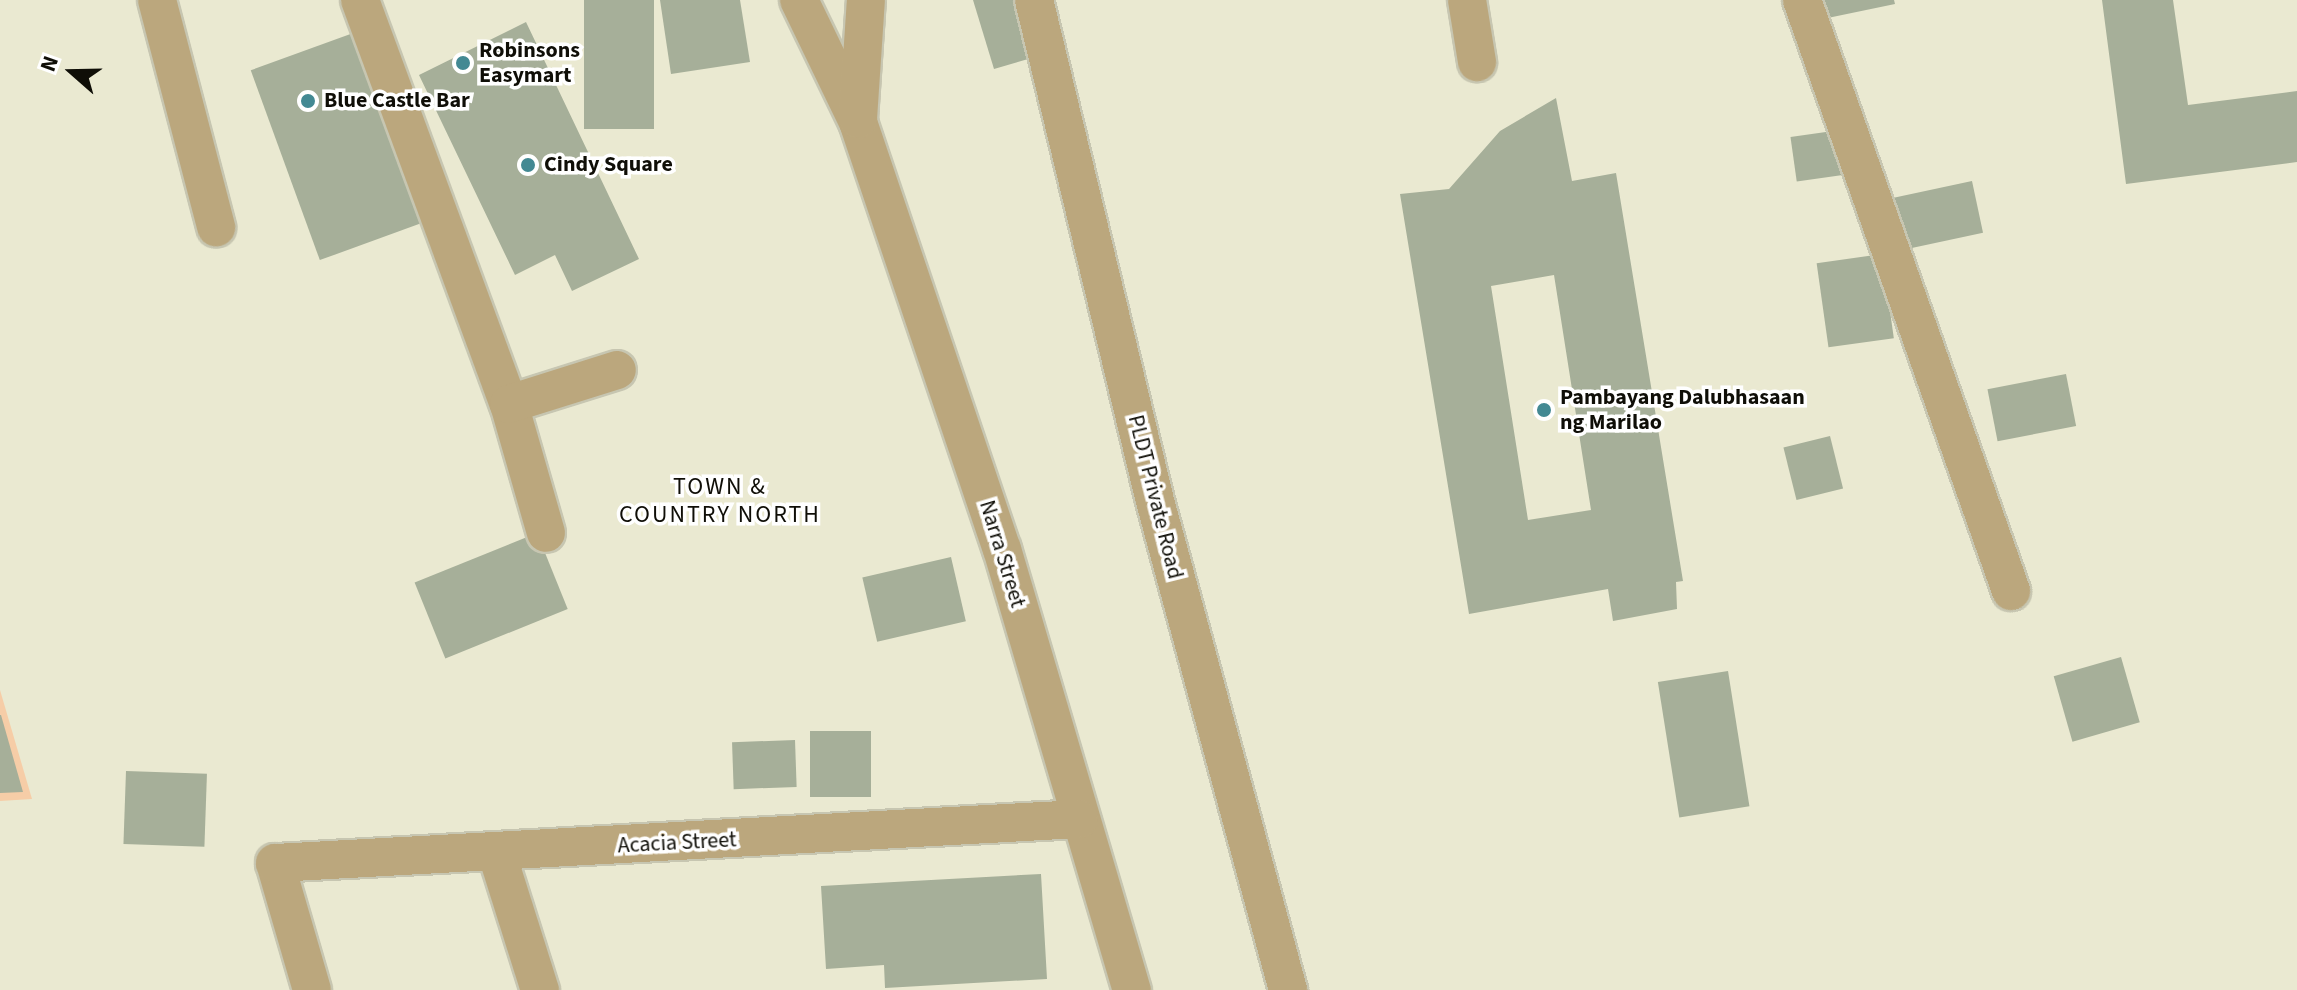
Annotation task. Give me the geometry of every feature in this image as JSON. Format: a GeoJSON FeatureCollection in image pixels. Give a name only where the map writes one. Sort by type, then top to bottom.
{"type":"FeatureCollection","features":[{"type":"Feature","properties":{"kind":"street"},"geometry":{"type":"LineString","coordinates":[[157,0],[216,227]]}},
{"type":"Feature","properties":{"kind":"street"},"geometry":{"type":"LineString","coordinates":[[360,0],[509,404],[546,533]]}},
{"type":"Feature","properties":{"kind":"street","name":"Narra Street"},"geometry":{"type":"LineString","coordinates":[[799,0],[858,122],[1002,549],[1079,819],[1132,990]]}},
{"type":"Feature","properties":{"kind":"street","name":"Narra Street"},"geometry":{"type":"LineString","coordinates":[[858,122],[866,0]]}},
{"type":"Feature","properties":{"kind":"street","name":"PLDT Private Road"},"geometry":{"type":"LineString","coordinates":[[1034,0],[1151,485],[1288,990]]}},
{"type":"Feature","properties":{"kind":"street"},"geometry":{"type":"LineString","coordinates":[[1467,0],[1477,62]]}},
{"type":"Feature","properties":{"kind":"street"},"geometry":{"type":"LineString","coordinates":[[1802,0],[2011,591]]}},
{"type":"Feature","properties":{"kind":"street"},"geometry":{"type":"LineString","coordinates":[[509,404],[617,370]]}},
{"type":"Feature","properties":{"kind":"street","name":"Acacia Street"},"geometry":{"type":"LineString","coordinates":[[312,990],[275,863],[497,854],[1079,819]]}},
{"type":"Feature","properties":{"kind":"street"},"geometry":{"type":"LineString","coordinates":[[497,854],[540,990]]}},
{"type":"Feature","properties":{"kind":"shaded area"},"geometry":{"type":"Polygon","coordinates":[[[0,690],[32,799],[0,801],[0,690]]]}},
{"type":"Feature","properties":{"kind":"building"},"geometry":{"type":"Polygon","coordinates":[[[584,0],[654,0],[654,129],[584,129],[584,0]]]}},
{"type":"Feature","properties":{"kind":"building"},"geometry":{"type":"Polygon","coordinates":[[[660,0],[740,0],[750,62],[671,74],[660,0]]]}},
{"type":"Feature","properties":{"kind":"building"},"geometry":{"type":"Polygon","coordinates":[[[973,0],[1026,0],[1042,55],[994,69],[973,0]]]}},
{"type":"Feature","properties":{"kind":"building"},"geometry":{"type":"Polygon","coordinates":[[[1815,0],[1894,0],[1895,4],[1818,20],[1815,0]]]}},
{"type":"Feature","properties":{"kind":"building"},"geometry":{"type":"Polygon","coordinates":[[[2102,0],[2173,0],[2188,105],[2297,91],[2297,162],[2126,184],[2102,0]]]}},
{"type":"Feature","properties":{"kind":"building","name":"Cindy Square"},"geometry":{"type":"Polygon","coordinates":[[[526,22],[639,259],[572,291],[555,255],[515,275],[419,75],[526,22]]]}},
{"type":"Feature","properties":{"kind":"building"},"geometry":{"type":"Polygon","coordinates":[[[356,32],[425,222],[320,260],[251,70],[356,32]]]}},
{"type":"Feature","properties":{"kind":"building"},"geometry":{"type":"Polygon","coordinates":[[[1556,98],[1572,181],[1616,173],[1683,581],[1676,582],[1677,609],[1613,621],[1608,589],[1469,614],[1400,194],[1449,189],[1500,131],[1556,98]],[[1554,275],[1491,286],[1528,520],[1591,510],[1554,275]]]}},
{"type":"Feature","properties":{"kind":"building"},"geometry":{"type":"Polygon","coordinates":[[[1840,130],[1846,175],[1797,182],[1790,137],[1840,130]]]}},
{"type":"Feature","properties":{"kind":"building"},"geometry":{"type":"Polygon","coordinates":[[[1972,181],[1983,233],[1905,249],[1894,198],[1972,181]]]}},
{"type":"Feature","properties":{"kind":"building"},"geometry":{"type":"Polygon","coordinates":[[[1882,254],[1894,338],[1828,347],[1817,263],[1882,254]]]}},
{"type":"Feature","properties":{"kind":"building"},"geometry":{"type":"Polygon","coordinates":[[[2066,374],[2076,426],[1998,441],[1987,389],[2066,374]]]}},
{"type":"Feature","properties":{"kind":"building"},"geometry":{"type":"Polygon","coordinates":[[[1830,436],[1843,488],[1796,500],[1783,448],[1830,436]]]}},
{"type":"Feature","properties":{"kind":"building"},"geometry":{"type":"Polygon","coordinates":[[[537,533],[568,609],[445,658],[415,582],[537,533]]]}},
{"type":"Feature","properties":{"kind":"building"},"geometry":{"type":"Polygon","coordinates":[[[951,557],[966,621],[877,642],[862,577],[951,557]]]}},
{"type":"Feature","properties":{"kind":"building"},"geometry":{"type":"Polygon","coordinates":[[[2121,657],[2140,722],[2072,742],[2054,676],[2121,657]]]}},
{"type":"Feature","properties":{"kind":"building"},"geometry":{"type":"Polygon","coordinates":[[[1728,671],[1749,806],[1679,817],[1658,682],[1728,671]]]}},
{"type":"Feature","properties":{"kind":"building"},"geometry":{"type":"Polygon","coordinates":[[[1,715],[23,792],[0,793],[1,715]]]}},
{"type":"Feature","properties":{"kind":"building"},"geometry":{"type":"Polygon","coordinates":[[[810,731],[871,731],[871,797],[810,797],[810,731]]]}},
{"type":"Feature","properties":{"kind":"building"},"geometry":{"type":"Polygon","coordinates":[[[795,740],[797,787],[734,789],[732,742],[795,740]]]}},
{"type":"Feature","properties":{"kind":"building"},"geometry":{"type":"Polygon","coordinates":[[[126,771],[207,774],[204,847],[123,844],[126,771]]]}},
{"type":"Feature","properties":{"kind":"building"},"geometry":{"type":"Polygon","coordinates":[[[1041,874],[1047,979],[885,988],[884,965],[826,969],[821,886],[1041,874]]]}},
{"type":"Feature","properties":{"kind":"place","name":"Robinsons Easymart"},"geometry":{"type":"Point","coordinates":[463,63]}},
{"type":"Feature","properties":{"kind":"place","name":"Blue Castle Bar"},"geometry":{"type":"Point","coordinates":[308,101]}},
{"type":"Feature","properties":{"kind":"place","name":"Cindy Square"},"geometry":{"type":"Point","coordinates":[528,165]}},
{"type":"Feature","properties":{"kind":"place","name":"Pambayang Dalubhasaan ng Marilao"},"geometry":{"type":"Point","coordinates":[1544,410]}},
{"type":"Feature","properties":{"kind":"district","name":"TOWN & COUNTRY NORTH"},"geometry":{"type":"Point","coordinates":[720,501]}}]}
